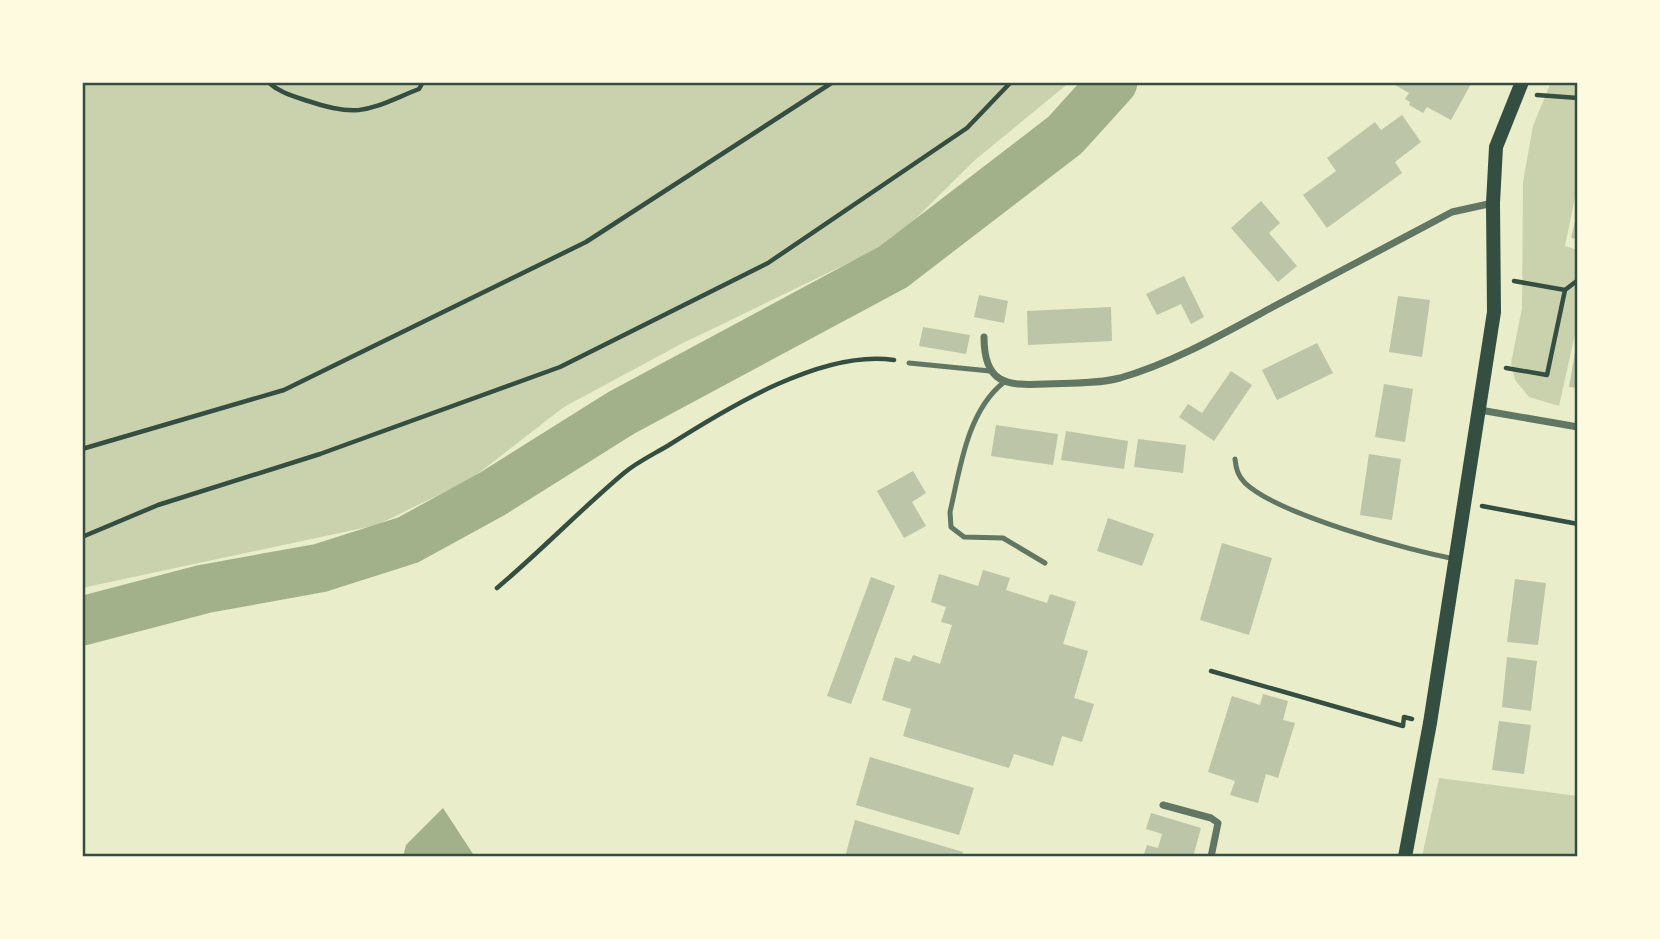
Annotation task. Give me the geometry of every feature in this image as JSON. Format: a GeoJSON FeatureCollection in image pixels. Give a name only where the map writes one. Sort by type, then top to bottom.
{"type":"FeatureCollection","features":[{"type":"Feature","properties":{"kind":"main road"},"geometry":{"type":"LineString","coordinates":[[1405,857],[1430,723],[1487,364],[1496,278],[1493,203],[1498,139],[1520,86]]}},
{"type":"Feature","properties":{"kind":"street"},"geometry":{"type":"LineString","coordinates":[[984,337],[984,355],[990,371],[1003,383],[1084,383],[1117,379],[1149,368],[1217,337],[1452,212],[1493,203]]}},
{"type":"Feature","properties":{"kind":"street"},"geometry":{"type":"LineString","coordinates":[[1480,410],[1578,427]]}},
{"type":"Feature","properties":{"kind":"street"},"geometry":{"type":"LineString","coordinates":[[1163,805],[1211,818],[1218,823],[1211,857]]}},
{"type":"Feature","properties":{"kind":"lane"},"geometry":{"type":"LineString","coordinates":[[909,363],[990,371]]}},
{"type":"Feature","properties":{"kind":"lane"},"geometry":{"type":"LineString","coordinates":[[1003,383],[988,395],[977,415],[950,512],[951,527],[964,537],[1003,538],[1045,563]]}},
{"type":"Feature","properties":{"kind":"lane"},"geometry":{"type":"LineString","coordinates":[[1235,459],[1242,481],[1257,494],[1408,548],[1456,559]]}},
{"type":"Feature","properties":{"kind":"path"},"geometry":{"type":"LineString","coordinates":[[268,82],[279,92],[343,113],[368,110],[419,89],[423,82]]}},
{"type":"Feature","properties":{"kind":"path"},"geometry":{"type":"LineString","coordinates":[[82,449],[284,390],[586,242],[833,82]]}},
{"type":"Feature","properties":{"kind":"path"},"geometry":{"type":"LineString","coordinates":[[82,537],[158,505],[320,454],[560,367],[768,263],[967,128],[1011,82]]}},
{"type":"Feature","properties":{"kind":"path"},"geometry":{"type":"LineString","coordinates":[[1520,86],[1547,98],[1578,98]]}},
{"type":"Feature","properties":{"kind":"path"},"geometry":{"type":"LineString","coordinates":[[1496,278],[1564,290]]}},
{"type":"Feature","properties":{"kind":"path"},"geometry":{"type":"LineString","coordinates":[[1487,364],[1547,375],[1564,290],[1578,280]]}},
{"type":"Feature","properties":{"kind":"path"},"geometry":{"type":"LineString","coordinates":[[497,588],[626,471],[707,419],[771,387],[844,361],[863,358],[909,363]]}},
{"type":"Feature","properties":{"kind":"path"},"geometry":{"type":"LineString","coordinates":[[1465,502],[1578,524]]}},
{"type":"Feature","properties":{"kind":"path"},"geometry":{"type":"LineString","coordinates":[[1211,671],[1403,726],[1404,717],[1430,723]]}},
{"type":"Feature","properties":{"kind":"shaded area"},"geometry":{"type":"Polygon","coordinates":[[[82,82],[1070,82],[975,160],[892,242],[681,344],[564,407],[471,479],[377,525],[82,588],[82,82]]]}},
{"type":"Feature","properties":{"kind":"shaded area"},"geometry":{"type":"Polygon","coordinates":[[[1551,82],[1578,82],[1578,183],[1565,246],[1578,250],[1578,321],[1559,406],[1529,397],[1515,380],[1511,363],[1522,308],[1523,182],[1533,126],[1551,82]]]}},
{"type":"Feature","properties":{"kind":"shaded area"},"geometry":{"type":"Polygon","coordinates":[[[1439,778],[1578,796],[1578,857],[1422,857],[1439,778]]]}},
{"type":"Feature","properties":{"kind":"shaded area"},"geometry":{"type":"Polygon","coordinates":[[[443,808],[475,857],[403,857],[406,845],[443,808]]]}},
{"type":"Feature","properties":{"kind":"building"},"geometry":{"type":"Polygon","coordinates":[[[1390,82],[1471,84],[1451,120],[1427,107],[1423,113],[1409,105],[1410,102],[1405,99],[1409,93],[1390,82]]]}},
{"type":"Feature","properties":{"kind":"building"},"geometry":{"type":"Polygon","coordinates":[[[1402,115],[1421,142],[1395,162],[1402,173],[1327,228],[1303,195],[1336,171],[1327,158],[1375,122],[1381,130],[1402,115]]]}},
{"type":"Feature","properties":{"kind":"building"},"geometry":{"type":"Polygon","coordinates":[[[1261,201],[1280,223],[1269,233],[1297,266],[1278,282],[1231,228],[1261,201]]]}},
{"type":"Feature","properties":{"kind":"building"},"geometry":{"type":"Polygon","coordinates":[[[1578,213],[1578,239],[1571,238],[1578,213]]]}},
{"type":"Feature","properties":{"kind":"building"},"geometry":{"type":"Polygon","coordinates":[[[1184,276],[1204,317],[1191,324],[1181,304],[1157,315],[1146,294],[1184,276]]]}},
{"type":"Feature","properties":{"kind":"building"},"geometry":{"type":"Polygon","coordinates":[[[979,295],[1008,301],[1004,323],[974,317],[979,295]]]}},
{"type":"Feature","properties":{"kind":"building"},"geometry":{"type":"Polygon","coordinates":[[[1398,296],[1430,300],[1422,357],[1389,352],[1398,296]]]}},
{"type":"Feature","properties":{"kind":"building"},"geometry":{"type":"Polygon","coordinates":[[[1111,307],[1112,341],[1028,345],[1027,311],[1111,307]]]}},
{"type":"Feature","properties":{"kind":"building"},"geometry":{"type":"Polygon","coordinates":[[[923,327],[970,335],[966,354],[919,346],[923,327]]]}},
{"type":"Feature","properties":{"kind":"building"},"geometry":{"type":"Polygon","coordinates":[[[1317,343],[1333,373],[1277,400],[1262,370],[1317,343]]]}},
{"type":"Feature","properties":{"kind":"building"},"geometry":{"type":"Polygon","coordinates":[[[1576,346],[1578,347],[1578,388],[1569,387],[1576,346]]]}},
{"type":"Feature","properties":{"kind":"building"},"geometry":{"type":"Polygon","coordinates":[[[1231,371],[1252,385],[1214,441],[1179,417],[1188,404],[1202,413],[1231,371]]]}},
{"type":"Feature","properties":{"kind":"building"},"geometry":{"type":"Polygon","coordinates":[[[1384,384],[1413,389],[1405,442],[1375,437],[1384,384]]]}},
{"type":"Feature","properties":{"kind":"building"},"geometry":{"type":"Polygon","coordinates":[[[996,425],[1058,434],[1053,465],[991,456],[996,425]]]}},
{"type":"Feature","properties":{"kind":"building"},"geometry":{"type":"Polygon","coordinates":[[[1066,431],[1128,441],[1124,469],[1061,460],[1066,431]]]}},
{"type":"Feature","properties":{"kind":"building"},"geometry":{"type":"Polygon","coordinates":[[[1138,439],[1186,445],[1183,473],[1134,467],[1138,439]]]}},
{"type":"Feature","properties":{"kind":"building"},"geometry":{"type":"Polygon","coordinates":[[[1369,454],[1401,459],[1392,520],[1360,515],[1369,454]]]}},
{"type":"Feature","properties":{"kind":"building"},"geometry":{"type":"Polygon","coordinates":[[[913,471],[926,493],[912,502],[926,526],[904,538],[877,491],[913,471]]]}},
{"type":"Feature","properties":{"kind":"building"},"geometry":{"type":"Polygon","coordinates":[[[1108,518],[1154,534],[1142,566],[1097,551],[1108,518]]]}},
{"type":"Feature","properties":{"kind":"building"},"geometry":{"type":"Polygon","coordinates":[[[1222,543],[1272,558],[1249,635],[1200,620],[1222,543]]]}},
{"type":"Feature","properties":{"kind":"building"},"geometry":{"type":"Polygon","coordinates":[[[983,570],[1010,578],[1006,590],[1047,603],[1050,594],[1076,602],[1063,644],[1088,651],[1074,698],[1094,704],[1082,742],[1062,736],[1053,766],[1014,754],[1009,768],[903,736],[911,709],[882,700],[895,657],[910,662],[913,655],[940,664],[952,625],[941,622],[946,607],[931,602],[939,574],[978,586],[983,570]]]}},
{"type":"Feature","properties":{"kind":"building"},"geometry":{"type":"Polygon","coordinates":[[[871,577],[895,586],[851,704],[827,696],[871,577]]]}},
{"type":"Feature","properties":{"kind":"building"},"geometry":{"type":"Polygon","coordinates":[[[1515,579],[1546,583],[1538,645],[1507,642],[1515,579]]]}},
{"type":"Feature","properties":{"kind":"building"},"geometry":{"type":"Polygon","coordinates":[[[1507,657],[1537,661],[1531,711],[1502,707],[1507,657]]]}},
{"type":"Feature","properties":{"kind":"building"},"geometry":{"type":"Polygon","coordinates":[[[1263,694],[1288,701],[1283,720],[1295,723],[1278,778],[1266,774],[1258,803],[1230,795],[1235,781],[1208,772],[1232,696],[1260,705],[1263,694]]]}},
{"type":"Feature","properties":{"kind":"building"},"geometry":{"type":"Polygon","coordinates":[[[1499,721],[1531,725],[1524,774],[1492,770],[1499,721]]]}},
{"type":"Feature","properties":{"kind":"building"},"geometry":{"type":"Polygon","coordinates":[[[870,757],[974,788],[959,835],[856,805],[870,757]]]}},
{"type":"Feature","properties":{"kind":"building"},"geometry":{"type":"Polygon","coordinates":[[[1151,813],[1201,828],[1193,857],[1143,857],[1147,845],[1158,848],[1162,834],[1146,829],[1151,813]]]}},
{"type":"Feature","properties":{"kind":"building"},"geometry":{"type":"Polygon","coordinates":[[[855,820],[963,852],[962,857],[845,857],[855,820]]]}},
{"type":"Feature","properties":{"kind":"waterway"},"geometry":{"type":"LineString","coordinates":[[82,621],[204,589],[320,568],[408,540],[492,494],[621,413],[893,267],[1065,135],[1113,82]]}}]}
